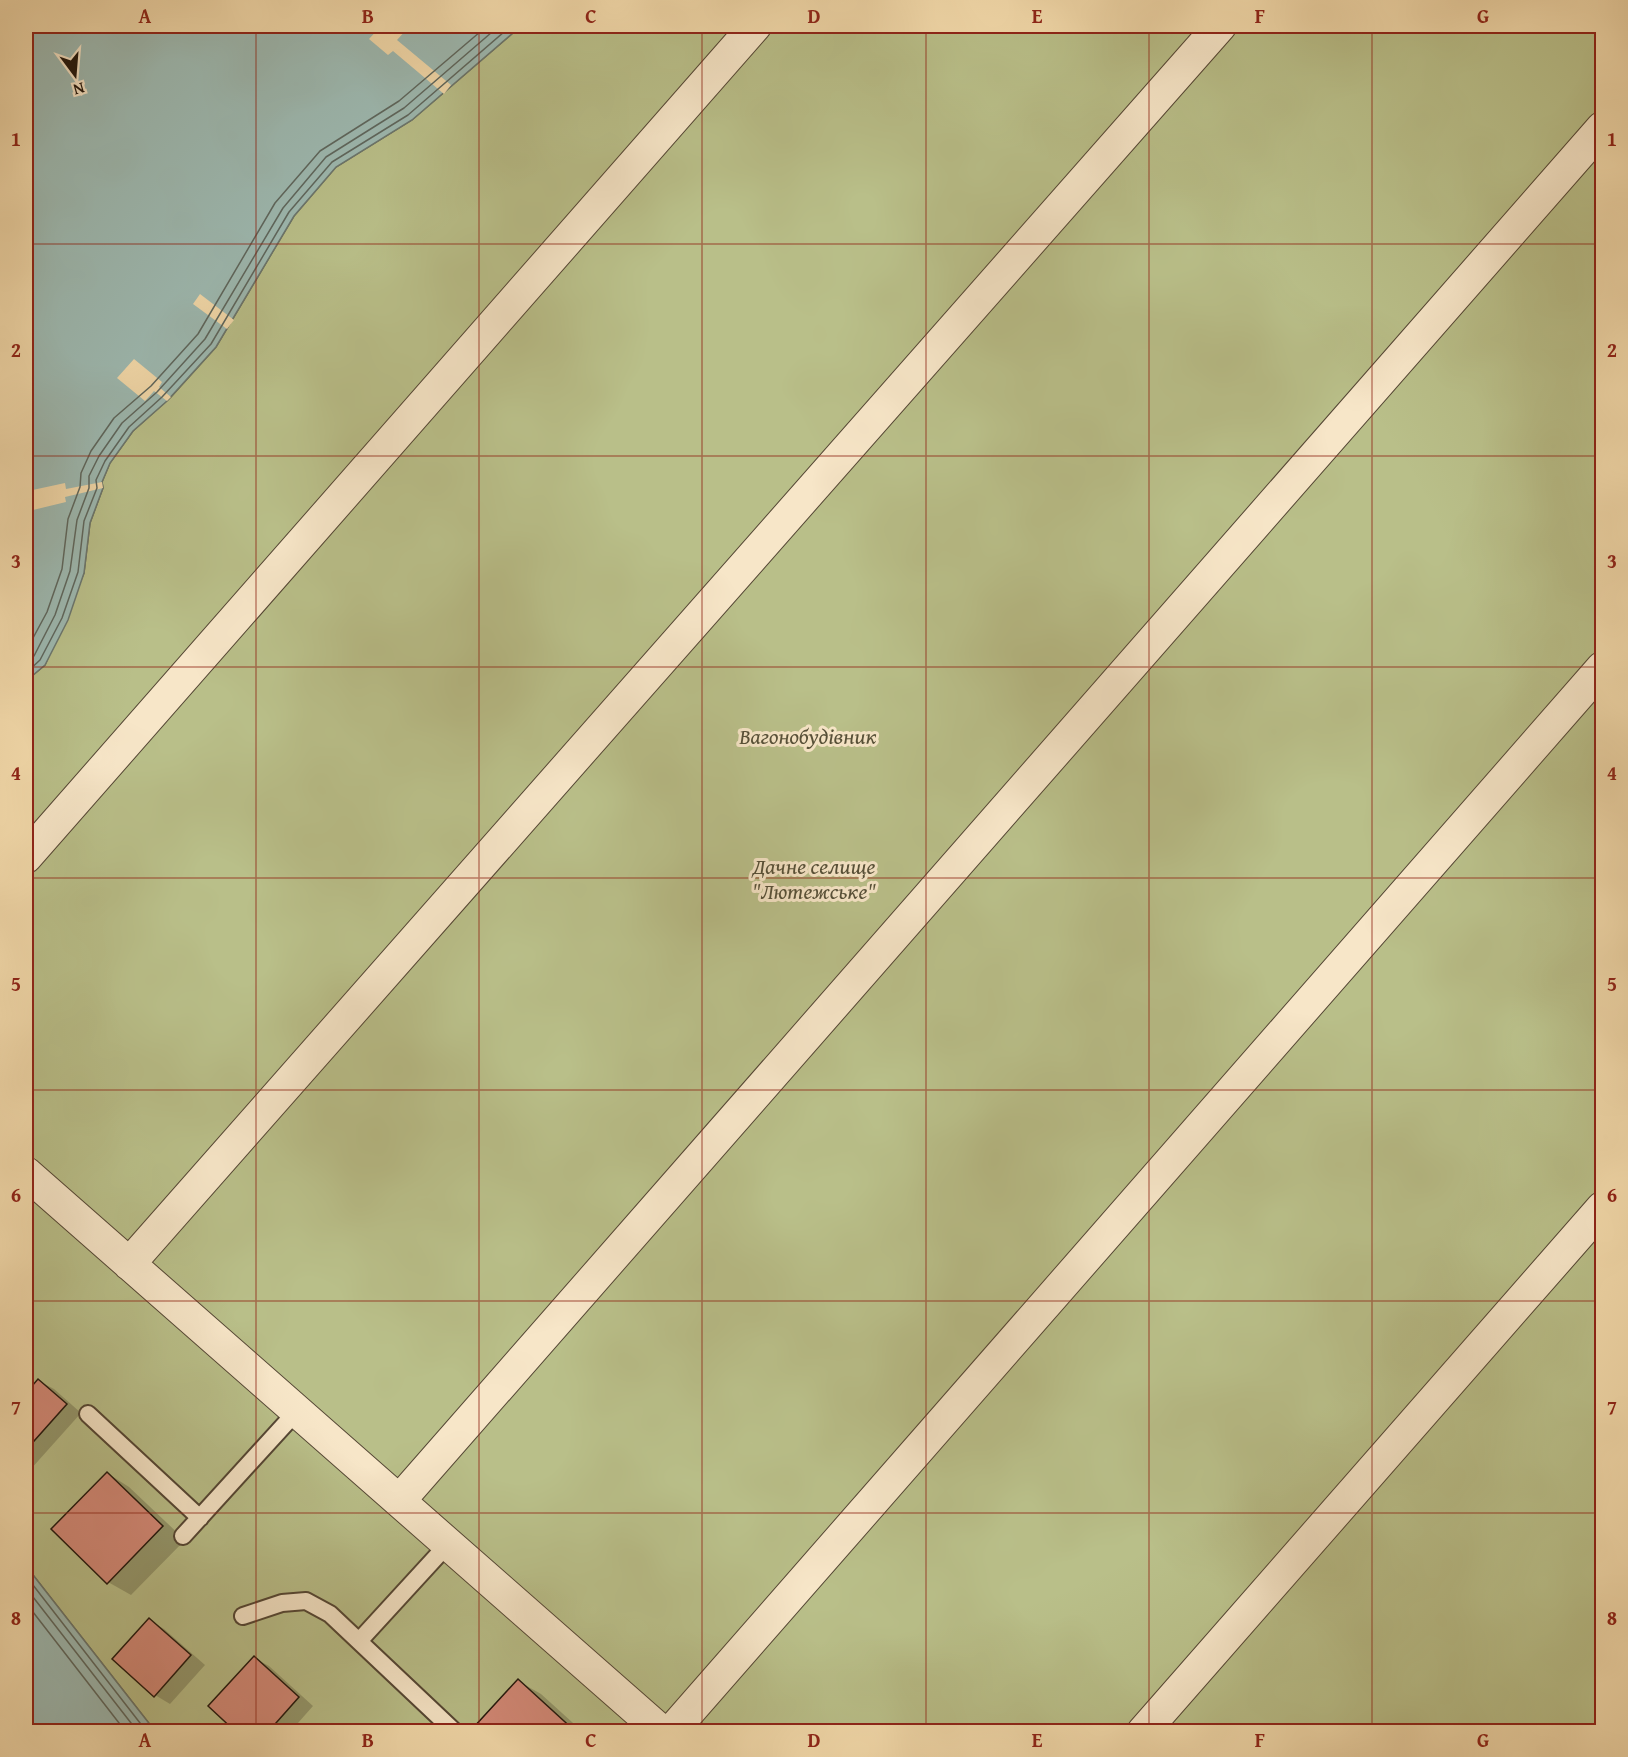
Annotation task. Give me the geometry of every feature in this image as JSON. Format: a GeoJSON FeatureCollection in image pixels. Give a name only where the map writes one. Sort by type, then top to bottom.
{"type":"FeatureCollection","features":[{"type":"Feature","properties":{"kind":"street"},"geometry":{"type":"LineString","coordinates":[[26,857],[755,26]]}},
{"type":"Feature","properties":{"kind":"street"},"geometry":{"type":"LineString","coordinates":[[129,1264],[1220,26]]}},
{"type":"Feature","properties":{"kind":"street"},"geometry":{"type":"LineString","coordinates":[[399,1501],[1602,128]]}},
{"type":"Feature","properties":{"kind":"street"},"geometry":{"type":"LineString","coordinates":[[671,1731],[1602,668]]}},
{"type":"Feature","properties":{"kind":"street"},"geometry":{"type":"LineString","coordinates":[[26,1173],[662,1731]]}},
{"type":"Feature","properties":{"kind":"street"},"geometry":{"type":"LineString","coordinates":[[1143,1731],[1602,1208]]}},
{"type":"Feature","properties":{"kind":"lane"},"geometry":{"type":"LineString","coordinates":[[183,1536],[297,1411]]}},
{"type":"Feature","properties":{"kind":"lane"},"geometry":{"type":"LineString","coordinates":[[88,1414],[200,1518]]}},
{"type":"Feature","properties":{"kind":"lane"},"geometry":{"type":"LineString","coordinates":[[360,1640],[448,1544]]}},
{"type":"Feature","properties":{"kind":"lane"},"geometry":{"type":"LineString","coordinates":[[243,1616],[282,1603],[306,1601],[330,1614],[455,1731]]}},
{"type":"Feature","properties":{"kind":"green space","name":"Дачне селище \"Лютежське\""},"geometry":{"type":"Polygon","coordinates":[[[521,26],[1602,26],[1602,1731],[155,1731],[26,1566],[26,681],[45,665],[84,573],[90,523],[110,463],[133,431],[171,397],[216,347],[294,216],[336,167],[412,120],[521,26]]]}},
{"type":"Feature","properties":{"kind":"water"},"geometry":{"type":"Polygon","coordinates":[[[26,26],[521,26],[412,120],[336,167],[294,216],[216,347],[167,401],[133,431],[110,463],[90,523],[84,573],[68,620],[45,665],[26,681],[26,26]]]}},
{"type":"Feature","properties":{"kind":"water"},"geometry":{"type":"Polygon","coordinates":[[[26,1566],[155,1731],[26,1731],[26,1566]]]}},
{"type":"Feature","properties":{"kind":"pier"},"geometry":{"type":"Polygon","coordinates":[[[381,26],[402,26],[407,29],[397,40],[451,85],[444,94],[393,51],[388,55],[369,39],[381,26]]]}},
{"type":"Feature","properties":{"kind":"pier"},"geometry":{"type":"Polygon","coordinates":[[[200,294],[234,320],[227,329],[193,304],[200,294]]]}},
{"type":"Feature","properties":{"kind":"pier"},"geometry":{"type":"Polygon","coordinates":[[[134,359],[162,382],[159,387],[171,397],[167,401],[154,391],[145,401],[117,378],[134,359]]]}},
{"type":"Feature","properties":{"kind":"pier"},"geometry":{"type":"Polygon","coordinates":[[[102,482],[103,488],[65,497],[66,502],[33,510],[28,491],[65,483],[66,489],[102,482]]]}},
{"type":"Feature","properties":{"kind":"building"},"geometry":{"type":"Polygon","coordinates":[[[38,1379],[67,1404],[26,1450],[26,1393],[38,1379]]]}},
{"type":"Feature","properties":{"kind":"building"},"geometry":{"type":"Polygon","coordinates":[[[107,1472],[163,1526],[107,1584],[51,1529],[107,1472]]]}},
{"type":"Feature","properties":{"kind":"building"},"geometry":{"type":"Polygon","coordinates":[[[149,1618],[191,1655],[154,1697],[112,1659],[149,1618]]]}},
{"type":"Feature","properties":{"kind":"building"},"geometry":{"type":"Polygon","coordinates":[[[254,1656],[299,1697],[268,1732],[236,1732],[208,1706],[254,1656]]]}},
{"type":"Feature","properties":{"kind":"building"},"geometry":{"type":"Polygon","coordinates":[[[518,1679],[576,1732],[477,1732],[473,1728],[518,1679]]]}},
{"type":"Feature","properties":{"kind":"park label","name":"Вагонобудівник"},"geometry":{"type":"Point","coordinates":[808,736]}}]}
